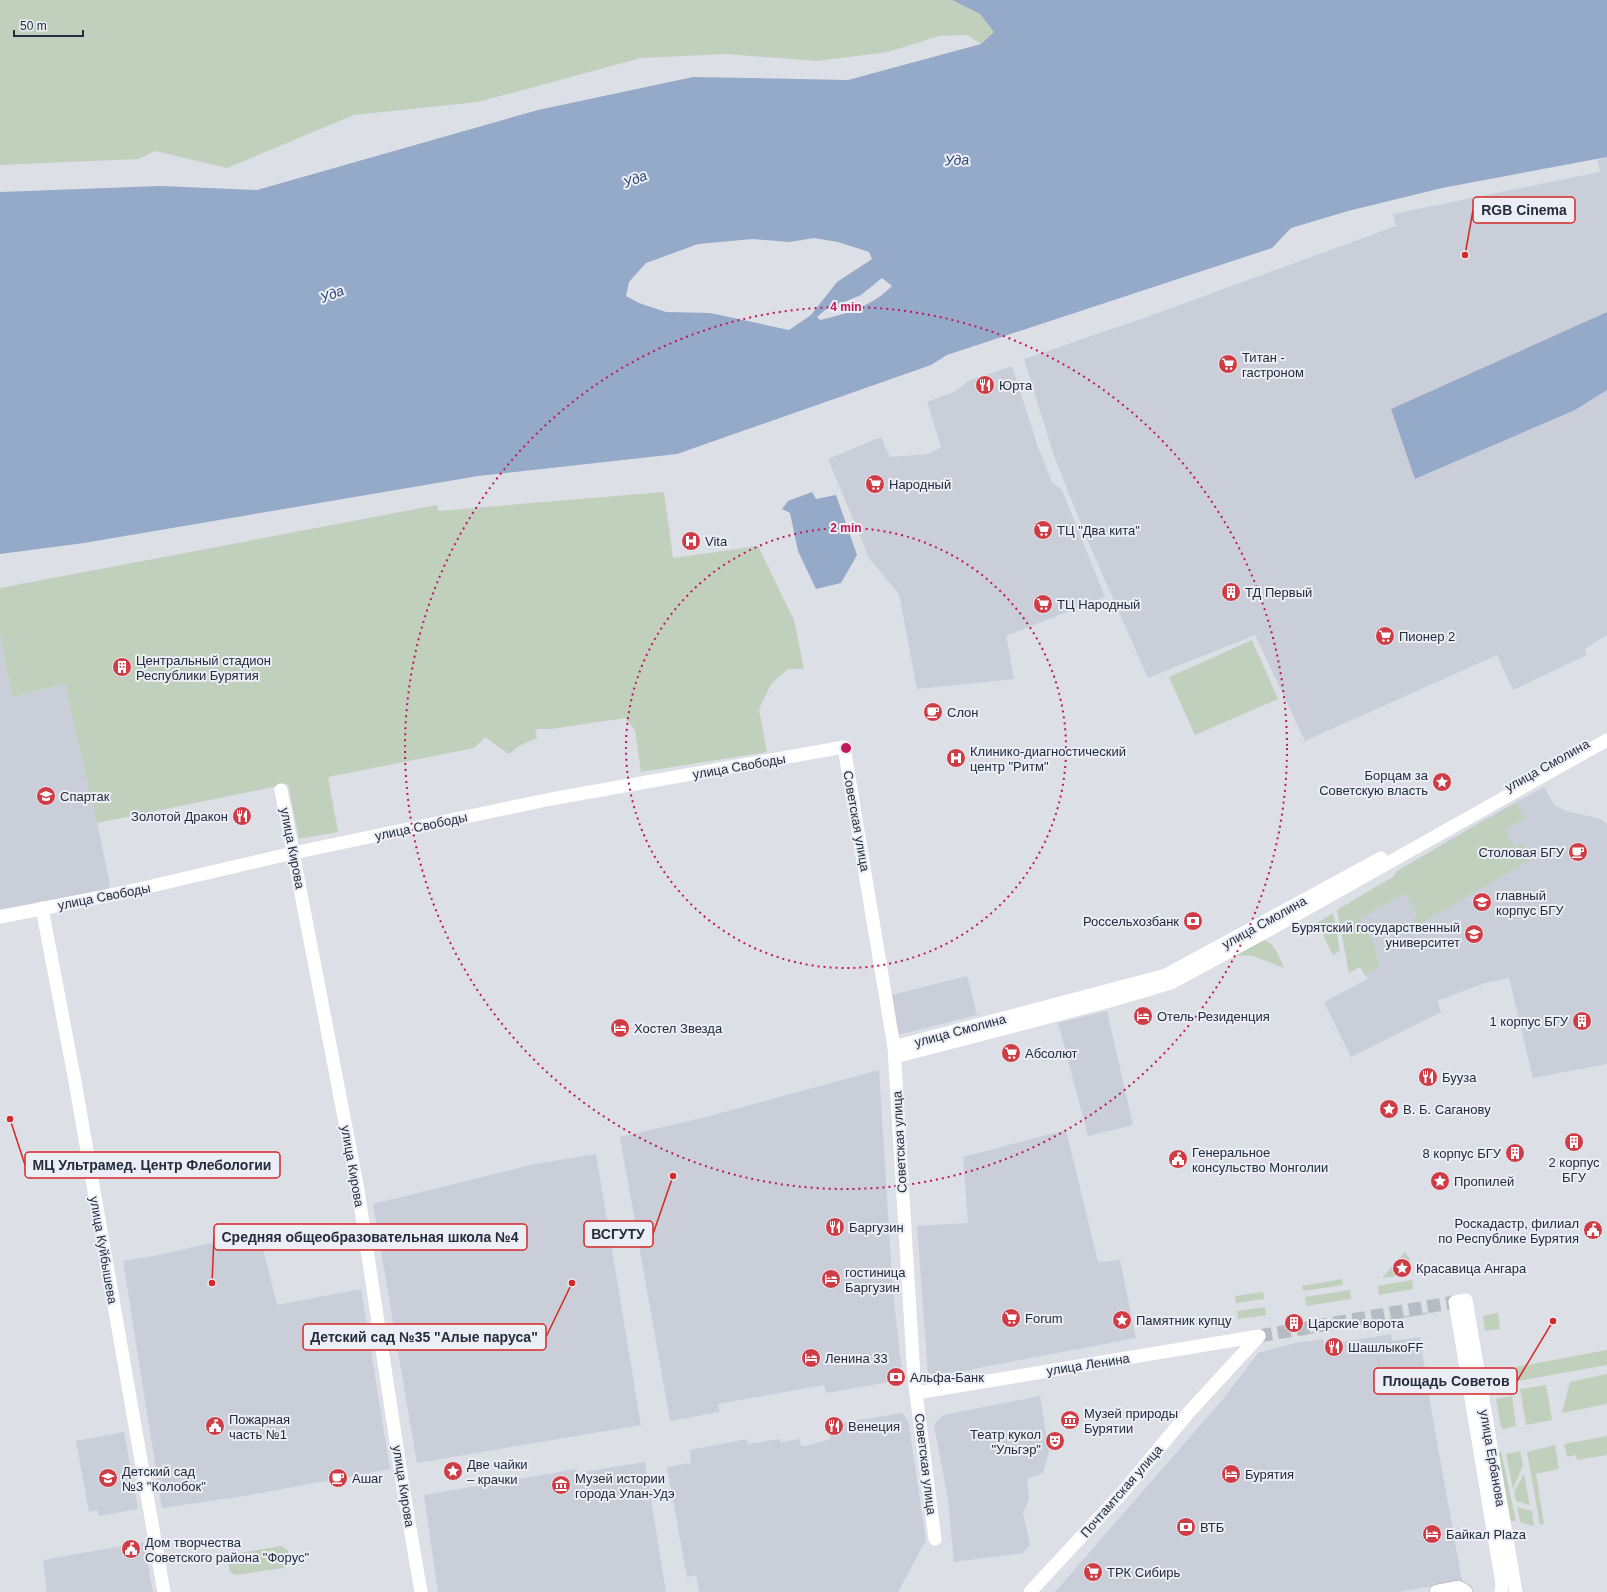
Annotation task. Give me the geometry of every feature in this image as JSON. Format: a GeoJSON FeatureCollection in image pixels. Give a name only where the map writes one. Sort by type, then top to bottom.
{"type":"FeatureCollection","features":[{"type":"Feature","properties":{"kind":"main road","name":"улица Смолина"},"geometry":{"type":"LineString","coordinates":[[894,1052],[1166,975],[1607,732]]}},
{"type":"Feature","properties":{"kind":"main road"},"geometry":{"type":"LineString","coordinates":[[894,1052],[1110,1001],[1171,983],[1269,930],[1607,740]]}},
{"type":"Feature","properties":{"kind":"main road","name":"Советская улица"},"geometry":{"type":"LineString","coordinates":[[844,747],[875,928],[894,1052],[907,1274],[916,1393],[935,1539]]}},
{"type":"Feature","properties":{"kind":"main road","name":"улица Свободы"},"geometry":{"type":"LineString","coordinates":[[0,917],[126,892],[294,853],[551,799],[844,747]]}},
{"type":"Feature","properties":{"kind":"main road","name":"улица Кирова"},"geometry":{"type":"LineString","coordinates":[[281,790],[358,1190],[421,1592]]}},
{"type":"Feature","properties":{"kind":"main road","name":"улица Куйбышева"},"geometry":{"type":"LineString","coordinates":[[42,908],[164,1592]]}},
{"type":"Feature","properties":{"kind":"main road","name":"улица Ербанова"},"geometry":{"type":"LineString","coordinates":[[1460,1301],[1484,1443],[1502,1584],[1501,1592]]}},
{"type":"Feature","properties":{"kind":"main road","name":"улица Ленина"},"geometry":{"type":"LineString","coordinates":[[916,1393],[1259,1336]]}},
{"type":"Feature","properties":{"kind":"main road","name":"Почтамтская улица"},"geometry":{"type":"LineString","coordinates":[[1030,1592],[1121,1494],[1190,1411],[1259,1336]]}},
{"type":"Feature","properties":{"kind":"main road","name":"улица Ербанова"},"geometry":{"type":"LineString","coordinates":[[1484,1443],[1516,1592]]}},
{"type":"Feature","properties":{"kind":"main road"},"geometry":{"type":"LineString","coordinates":[[1437,1592],[1462,1590]]}},
{"type":"Feature","properties":{"kind":"shaded area"},"geometry":{"type":"Polygon","coordinates":[[[1607,157],[1607,312],[1391,409],[1416,479],[1575,410],[1607,390],[1607,635],[1585,649],[1587,655],[1513,690],[1497,655],[1305,741],[1255,635],[1148,678],[1089,544],[1054,456],[1024,359],[1144,318],[1396,226],[1393,214],[1600,172],[1597,160],[1607,157]]]}},
{"type":"Feature","properties":{"kind":"shaded area"},"geometry":{"type":"Polygon","coordinates":[[[1012,366],[1038,447],[1052,482],[1062,490],[1105,597],[1006,636],[1014,679],[917,689],[899,594],[869,558],[828,459],[881,437],[890,457],[929,454],[941,447],[927,402],[956,391],[968,381],[1012,366]]]}},
{"type":"Feature","properties":{"kind":"shaded area","name":"Спартак"},"geometry":{"type":"Polygon","coordinates":[[[0,634],[12,697],[65,684],[86,769],[110,885],[105,891],[0,909],[0,634]]]}},
{"type":"Feature","properties":{"kind":"shaded area","name":"Бурятский государственный университет"},"geometry":{"type":"Polygon","coordinates":[[[1544,787],[1554,805],[1566,811],[1601,819],[1607,824],[1607,1064],[1533,1078],[1509,978],[1485,983],[1437,1001],[1441,1012],[1351,1057],[1324,1002],[1368,979],[1360,967],[1349,973],[1337,910],[1393,877],[1397,871],[1480,822],[1544,787]]]}},
{"type":"Feature","properties":{"kind":"shaded area"},"geometry":{"type":"Polygon","coordinates":[[[967,976],[977,1015],[898,1035],[892,995],[967,976]]]}},
{"type":"Feature","properties":{"kind":"shaded area"},"geometry":{"type":"Polygon","coordinates":[[[1107,1011],[1133,1125],[1088,1136],[1058,1023],[1107,1011]]]}},
{"type":"Feature","properties":{"kind":"shaded area"},"geometry":{"type":"Polygon","coordinates":[[[879,1070],[893,1292],[902,1373],[895,1381],[826,1393],[824,1385],[718,1404],[720,1412],[670,1421],[620,1137],[702,1118],[879,1070]]]}},
{"type":"Feature","properties":{"kind":"shaded area"},"geometry":{"type":"Polygon","coordinates":[[[1066,1130],[1098,1262],[1120,1260],[1136,1338],[957,1372],[928,1374],[917,1226],[968,1223],[963,1157],[1066,1130]]]}},
{"type":"Feature","properties":{"kind":"shaded area"},"geometry":{"type":"Polygon","coordinates":[[[596,1154],[641,1425],[417,1463],[373,1204],[535,1164],[596,1154]]]}},
{"type":"Feature","properties":{"kind":"shaded area"},"geometry":{"type":"Polygon","coordinates":[[[259,1232],[277,1305],[361,1289],[390,1469],[244,1496],[162,1508],[123,1261],[159,1255],[259,1232]]]}},
{"type":"Feature","properties":{"kind":"shaded area"},"geometry":{"type":"Polygon","coordinates":[[[1391,1334],[1392,1341],[1420,1337],[1429,1397],[1462,1581],[1399,1592],[1055,1592],[1223,1399],[1258,1353],[1295,1343],[1323,1339],[1324,1345],[1391,1334]]]}},
{"type":"Feature","properties":{"kind":"shaded area"},"geometry":{"type":"Polygon","coordinates":[[[1040,1396],[1049,1452],[1043,1473],[1027,1479],[1029,1499],[1023,1513],[1030,1544],[1023,1553],[954,1562],[948,1499],[934,1425],[943,1415],[1040,1396]]]}},
{"type":"Feature","properties":{"kind":"shaded area"},"geometry":{"type":"Polygon","coordinates":[[[902,1413],[908,1420],[926,1540],[898,1592],[699,1592],[696,1575],[687,1577],[667,1467],[691,1463],[690,1450],[747,1439],[748,1444],[780,1439],[780,1442],[800,1439],[801,1446],[809,1445],[831,1439],[828,1425],[902,1413]]]}},
{"type":"Feature","properties":{"kind":"shaded area","name":"Детский сад №3 \"Колобок\""},"geometry":{"type":"Polygon","coordinates":[[[124,1432],[138,1509],[99,1516],[97,1510],[89,1512],[76,1441],[124,1432]]]}},
{"type":"Feature","properties":{"kind":"shaded area"},"geometry":{"type":"Polygon","coordinates":[[[645,1462],[666,1592],[438,1592],[424,1495],[576,1469],[577,1473],[645,1462]]]}},
{"type":"Feature","properties":{"kind":"shaded area"},"geometry":{"type":"Polygon","coordinates":[[[144,1542],[153,1592],[47,1592],[43,1560],[144,1542]]]}},
{"type":"Feature","properties":{"kind":"green space"},"geometry":{"type":"Polygon","coordinates":[[[0,0],[952,0],[980,14],[994,32],[981,44],[967,35],[939,36],[888,52],[817,61],[727,54],[641,58],[478,102],[354,115],[227,168],[155,151],[139,159],[0,165],[0,0]]]}},
{"type":"Feature","properties":{"kind":"green space"},"geometry":{"type":"Polygon","coordinates":[[[664,492],[673,558],[758,546],[794,620],[804,669],[788,669],[771,684],[759,709],[767,752],[641,772],[635,730],[625,718],[551,729],[535,729],[537,738],[519,746],[509,754],[485,737],[474,748],[328,777],[338,832],[299,839],[288,784],[97,823],[65,684],[12,697],[0,634],[0,588],[437,505],[438,511],[664,492]]]}},
{"type":"Feature","properties":{"kind":"green space"},"geometry":{"type":"Polygon","coordinates":[[[1252,640],[1278,699],[1195,735],[1169,677],[1252,640]]]}},
{"type":"Feature","properties":{"kind":"green space"},"geometry":{"type":"Polygon","coordinates":[[[1516,803],[1525,819],[1505,830],[1515,847],[1522,843],[1531,859],[1417,926],[1413,919],[1418,915],[1405,893],[1360,919],[1373,942],[1379,967],[1365,975],[1360,967],[1349,973],[1337,910],[1393,877],[1397,871],[1516,803]]]}},
{"type":"Feature","properties":{"kind":"green space"},"geometry":{"type":"Polygon","coordinates":[[[1333,913],[1340,951],[1333,955],[1317,923],[1333,913]]]}},
{"type":"Feature","properties":{"kind":"green space"},"geometry":{"type":"Polygon","coordinates":[[[1259,939],[1269,943],[1275,949],[1284,968],[1253,956],[1232,955],[1259,939]]]}},
{"type":"Feature","properties":{"kind":"green space"},"geometry":{"type":"Polygon","coordinates":[[[1405,1252],[1411,1261],[1403,1259],[1398,1263],[1398,1268],[1402,1271],[1408,1271],[1404,1275],[1382,1278],[1405,1252]]]}},
{"type":"Feature","properties":{"kind":"green space"},"geometry":{"type":"Polygon","coordinates":[[[1342,1279],[1343,1285],[1303,1291],[1302,1286],[1342,1279]]]}},
{"type":"Feature","properties":{"kind":"green space"},"geometry":{"type":"Polygon","coordinates":[[[1412,1280],[1413,1289],[1379,1295],[1378,1286],[1412,1280]]]}},
{"type":"Feature","properties":{"kind":"green space"},"geometry":{"type":"Polygon","coordinates":[[[1350,1290],[1351,1299],[1306,1306],[1305,1297],[1350,1290]]]}},
{"type":"Feature","properties":{"kind":"green space"},"geometry":{"type":"Polygon","coordinates":[[[1263,1292],[1264,1299],[1236,1303],[1235,1296],[1263,1292]]]}},
{"type":"Feature","properties":{"kind":"green space"},"geometry":{"type":"Polygon","coordinates":[[[1265,1307],[1266,1315],[1238,1319],[1237,1311],[1265,1307]]]}},
{"type":"Feature","properties":{"kind":"green space"},"geometry":{"type":"Polygon","coordinates":[[[1427,1312],[1427,1314],[1300,1336],[1300,1334],[1427,1312]]]}},
{"type":"Feature","properties":{"kind":"green space"},"geometry":{"type":"Polygon","coordinates":[[[1498,1313],[1500,1329],[1485,1331],[1483,1316],[1498,1313]]]}},
{"type":"Feature","properties":{"kind":"green space"},"geometry":{"type":"Polygon","coordinates":[[[1607,1350],[1607,1365],[1518,1381],[1516,1367],[1607,1350]]]}},
{"type":"Feature","properties":{"kind":"green space"},"geometry":{"type":"Polygon","coordinates":[[[1607,1374],[1607,1404],[1562,1413],[1570,1382],[1607,1374]]]}},
{"type":"Feature","properties":{"kind":"green space"},"geometry":{"type":"Polygon","coordinates":[[[1546,1385],[1552,1420],[1526,1425],[1520,1389],[1546,1385]]]}},
{"type":"Feature","properties":{"kind":"green space"},"geometry":{"type":"Polygon","coordinates":[[[1512,1396],[1516,1426],[1504,1429],[1501,1427],[1496,1399],[1512,1396]]]}},
{"type":"Feature","properties":{"kind":"green space"},"geometry":{"type":"Polygon","coordinates":[[[1607,1436],[1607,1455],[1577,1460],[1576,1455],[1567,1457],[1564,1444],[1607,1436]]]}},
{"type":"Feature","properties":{"kind":"green space"},"geometry":{"type":"Polygon","coordinates":[[[1555,1445],[1559,1469],[1536,1474],[1544,1524],[1540,1525],[1527,1452],[1555,1445]]]}},
{"type":"Feature","properties":{"kind":"green space"},"geometry":{"type":"Polygon","coordinates":[[[1501,1451],[1516,1521],[1509,1521],[1498,1454],[1501,1451]]]}},
{"type":"Feature","properties":{"kind":"green space"},"geometry":{"type":"Polygon","coordinates":[[[1520,1451],[1523,1465],[1513,1489],[1506,1454],[1520,1451]]]}},
{"type":"Feature","properties":{"kind":"green space"},"geometry":{"type":"Polygon","coordinates":[[[1524,1474],[1530,1505],[1516,1501],[1514,1492],[1524,1474]]]}},
{"type":"Feature","properties":{"kind":"green space"},"geometry":{"type":"Polygon","coordinates":[[[1517,1507],[1532,1511],[1534,1526],[1520,1522],[1517,1507]]]}},
{"type":"Feature","properties":{"kind":"green space"},"geometry":{"type":"Polygon","coordinates":[[[281,1546],[288,1550],[289,1562],[284,1568],[235,1575],[230,1572],[227,1555],[281,1546]]]}},
{"type":"Feature","properties":{"kind":"water","name":"Уда"},"geometry":{"type":"Polygon","coordinates":[[[952,0],[1607,0],[1607,157],[1442,188],[1348,211],[1291,228],[1272,248],[947,355],[931,365],[677,454],[478,476],[84,543],[0,554],[0,192],[160,186],[257,190],[538,110],[693,77],[848,80],[981,44],[994,32],[980,14],[952,0]],[[814,238],[789,242],[753,239],[698,244],[646,263],[629,282],[626,296],[639,303],[666,312],[710,313],[789,330],[811,315],[837,282],[872,259],[869,252],[838,242],[814,238]],[[882,278],[861,295],[825,310],[817,317],[820,320],[840,315],[868,304],[892,286],[882,278]]]}},
{"type":"Feature","properties":{"kind":"water"},"geometry":{"type":"Polygon","coordinates":[[[1607,312],[1607,390],[1575,410],[1415,479],[1391,409],[1607,312]]]}},
{"type":"Feature","properties":{"kind":"water"},"geometry":{"type":"Polygon","coordinates":[[[812,492],[816,499],[836,495],[857,555],[841,583],[816,589],[798,551],[790,513],[782,509],[788,501],[812,492]]]}},
{"type":"Feature","properties":{"kind":"tunnel"},"geometry":{"type":"LineString","coordinates":[[1259,1336],[1455,1302]]}},
{"type":"Feature","properties":{"kind":"place","name":"RGB Cinema"},"geometry":{"type":"Point","coordinates":[1465,255]}},
{"type":"Feature","properties":{"kind":"place","name":"Титан - гастроном"},"geometry":{"type":"Point","coordinates":[1228,364]}},
{"type":"Feature","properties":{"kind":"place","name":"Юрта"},"geometry":{"type":"Point","coordinates":[985,385]}},
{"type":"Feature","properties":{"kind":"place","name":"Народный"},"geometry":{"type":"Point","coordinates":[875,484]}},
{"type":"Feature","properties":{"kind":"place","name":"ТЦ \"Два кита\""},"geometry":{"type":"Point","coordinates":[1043,530]}},
{"type":"Feature","properties":{"kind":"place","name":"Vita"},"geometry":{"type":"Point","coordinates":[691,541]}},
{"type":"Feature","properties":{"kind":"place","name":"ТД Первый"},"geometry":{"type":"Point","coordinates":[1231,592]}},
{"type":"Feature","properties":{"kind":"place","name":"ТЦ Народный"},"geometry":{"type":"Point","coordinates":[1043,604]}},
{"type":"Feature","properties":{"kind":"place","name":"Пионер 2"},"geometry":{"type":"Point","coordinates":[1385,636]}},
{"type":"Feature","properties":{"kind":"place","name":"Центральный стадион Республики Бурятия"},"geometry":{"type":"Point","coordinates":[122,667]}},
{"type":"Feature","properties":{"kind":"place","name":"Слон"},"geometry":{"type":"Point","coordinates":[933,712]}},
{"type":"Feature","properties":{"kind":"place","name":"Клинико-диагностический центр \"Ритм\""},"geometry":{"type":"Point","coordinates":[956,758]}},
{"type":"Feature","properties":{"kind":"place","name":"Борцам за Советскую власть"},"geometry":{"type":"Point","coordinates":[1442,782]}},
{"type":"Feature","properties":{"kind":"place","name":"Спартак"},"geometry":{"type":"Point","coordinates":[46,796]}},
{"type":"Feature","properties":{"kind":"place","name":"Золотой Дракон"},"geometry":{"type":"Point","coordinates":[242,816]}},
{"type":"Feature","properties":{"kind":"place","name":"Столовая БГУ"},"geometry":{"type":"Point","coordinates":[1578,852]}},
{"type":"Feature","properties":{"kind":"place","name":"главный корпус БГУ"},"geometry":{"type":"Point","coordinates":[1482,902]}},
{"type":"Feature","properties":{"kind":"place","name":"Россельхозбанк"},"geometry":{"type":"Point","coordinates":[1193,921]}},
{"type":"Feature","properties":{"kind":"place","name":"Бурятский государственный университет"},"geometry":{"type":"Point","coordinates":[1474,934]}},
{"type":"Feature","properties":{"kind":"place","name":"Отель Резиденция"},"geometry":{"type":"Point","coordinates":[1143,1016]}},
{"type":"Feature","properties":{"kind":"place","name":"1 корпус БГУ"},"geometry":{"type":"Point","coordinates":[1582,1021]}},
{"type":"Feature","properties":{"kind":"place","name":"Хостел Звезда"},"geometry":{"type":"Point","coordinates":[620,1028]}},
{"type":"Feature","properties":{"kind":"place","name":"Абсолют"},"geometry":{"type":"Point","coordinates":[1011,1053]}},
{"type":"Feature","properties":{"kind":"place","name":"Бууза"},"geometry":{"type":"Point","coordinates":[1428,1077]}},
{"type":"Feature","properties":{"kind":"place","name":"В. Б. Саганову"},"geometry":{"type":"Point","coordinates":[1389,1109]}},
{"type":"Feature","properties":{"kind":"place","name":"МЦ Ультрамед. Центр Флебологии"},"geometry":{"type":"Point","coordinates":[10,1119]}},
{"type":"Feature","properties":{"kind":"place","name":"2 корпус БГУ"},"geometry":{"type":"Point","coordinates":[1574,1142]}},
{"type":"Feature","properties":{"kind":"place","name":"8 корпус БГУ"},"geometry":{"type":"Point","coordinates":[1515,1153]}},
{"type":"Feature","properties":{"kind":"place","name":"Генеральное консульство Монголии"},"geometry":{"type":"Point","coordinates":[1178,1159]}},
{"type":"Feature","properties":{"kind":"place","name":"ВСГУТУ"},"geometry":{"type":"Point","coordinates":[673,1176]}},
{"type":"Feature","properties":{"kind":"place","name":"Пропилей"},"geometry":{"type":"Point","coordinates":[1440,1181]}},
{"type":"Feature","properties":{"kind":"place","name":"Баргузин"},"geometry":{"type":"Point","coordinates":[835,1227]}},
{"type":"Feature","properties":{"kind":"place","name":"Роскадастр, филиал по Республике Бурятия"},"geometry":{"type":"Point","coordinates":[1593,1230]}},
{"type":"Feature","properties":{"kind":"place","name":"Красавица Ангара"},"geometry":{"type":"Point","coordinates":[1402,1268]}},
{"type":"Feature","properties":{"kind":"place","name":"гостиница Баргузин"},"geometry":{"type":"Point","coordinates":[831,1279]}},
{"type":"Feature","properties":{"kind":"place","name":"Средняя общеобразовательная школа №4"},"geometry":{"type":"Point","coordinates":[212,1283]}},
{"type":"Feature","properties":{"kind":"place","name":"Детский сад №35 \"Алые паруса\""},"geometry":{"type":"Point","coordinates":[572,1283]}},
{"type":"Feature","properties":{"kind":"place","name":"Forum"},"geometry":{"type":"Point","coordinates":[1011,1318]}},
{"type":"Feature","properties":{"kind":"place","name":"Памятник купцу"},"geometry":{"type":"Point","coordinates":[1122,1320]}},
{"type":"Feature","properties":{"kind":"place","name":"Площадь Советов"},"geometry":{"type":"Point","coordinates":[1553,1321]}},
{"type":"Feature","properties":{"kind":"place","name":"Царские ворота"},"geometry":{"type":"Point","coordinates":[1294,1323]}},
{"type":"Feature","properties":{"kind":"place","name":"ШашлыкоFF"},"geometry":{"type":"Point","coordinates":[1334,1347]}},
{"type":"Feature","properties":{"kind":"place","name":"Ленина 33"},"geometry":{"type":"Point","coordinates":[811,1358]}},
{"type":"Feature","properties":{"kind":"place","name":"Альфа-Банк"},"geometry":{"type":"Point","coordinates":[896,1377]}},
{"type":"Feature","properties":{"kind":"place","name":"Музей природы Бурятии"},"geometry":{"type":"Point","coordinates":[1070,1420]}},
{"type":"Feature","properties":{"kind":"place","name":"Пожарная часть №1"},"geometry":{"type":"Point","coordinates":[215,1426]}},
{"type":"Feature","properties":{"kind":"place","name":"Венеция"},"geometry":{"type":"Point","coordinates":[834,1426]}},
{"type":"Feature","properties":{"kind":"place","name":"Театр кукол \"Ульгэр\""},"geometry":{"type":"Point","coordinates":[1055,1441]}},
{"type":"Feature","properties":{"kind":"place","name":"Две чайки – крачки"},"geometry":{"type":"Point","coordinates":[453,1471]}},
{"type":"Feature","properties":{"kind":"place","name":"Бурятия"},"geometry":{"type":"Point","coordinates":[1231,1474]}},
{"type":"Feature","properties":{"kind":"place","name":"Детский сад №3 \"Колобок\""},"geometry":{"type":"Point","coordinates":[108,1478]}},
{"type":"Feature","properties":{"kind":"place","name":"Ашаг"},"geometry":{"type":"Point","coordinates":[338,1478]}},
{"type":"Feature","properties":{"kind":"place","name":"Музей истории города Улан-Удэ"},"geometry":{"type":"Point","coordinates":[561,1485]}},
{"type":"Feature","properties":{"kind":"place","name":"ВТБ"},"geometry":{"type":"Point","coordinates":[1186,1527]}},
{"type":"Feature","properties":{"kind":"place","name":"Байкал Plaza"},"geometry":{"type":"Point","coordinates":[1432,1534]}},
{"type":"Feature","properties":{"kind":"place","name":"Дом творчества Советского района \"Форус\""},"geometry":{"type":"Point","coordinates":[131,1549]}},
{"type":"Feature","properties":{"kind":"place","name":"ТРК Сибирь"},"geometry":{"type":"Point","coordinates":[1093,1572]}}]}
